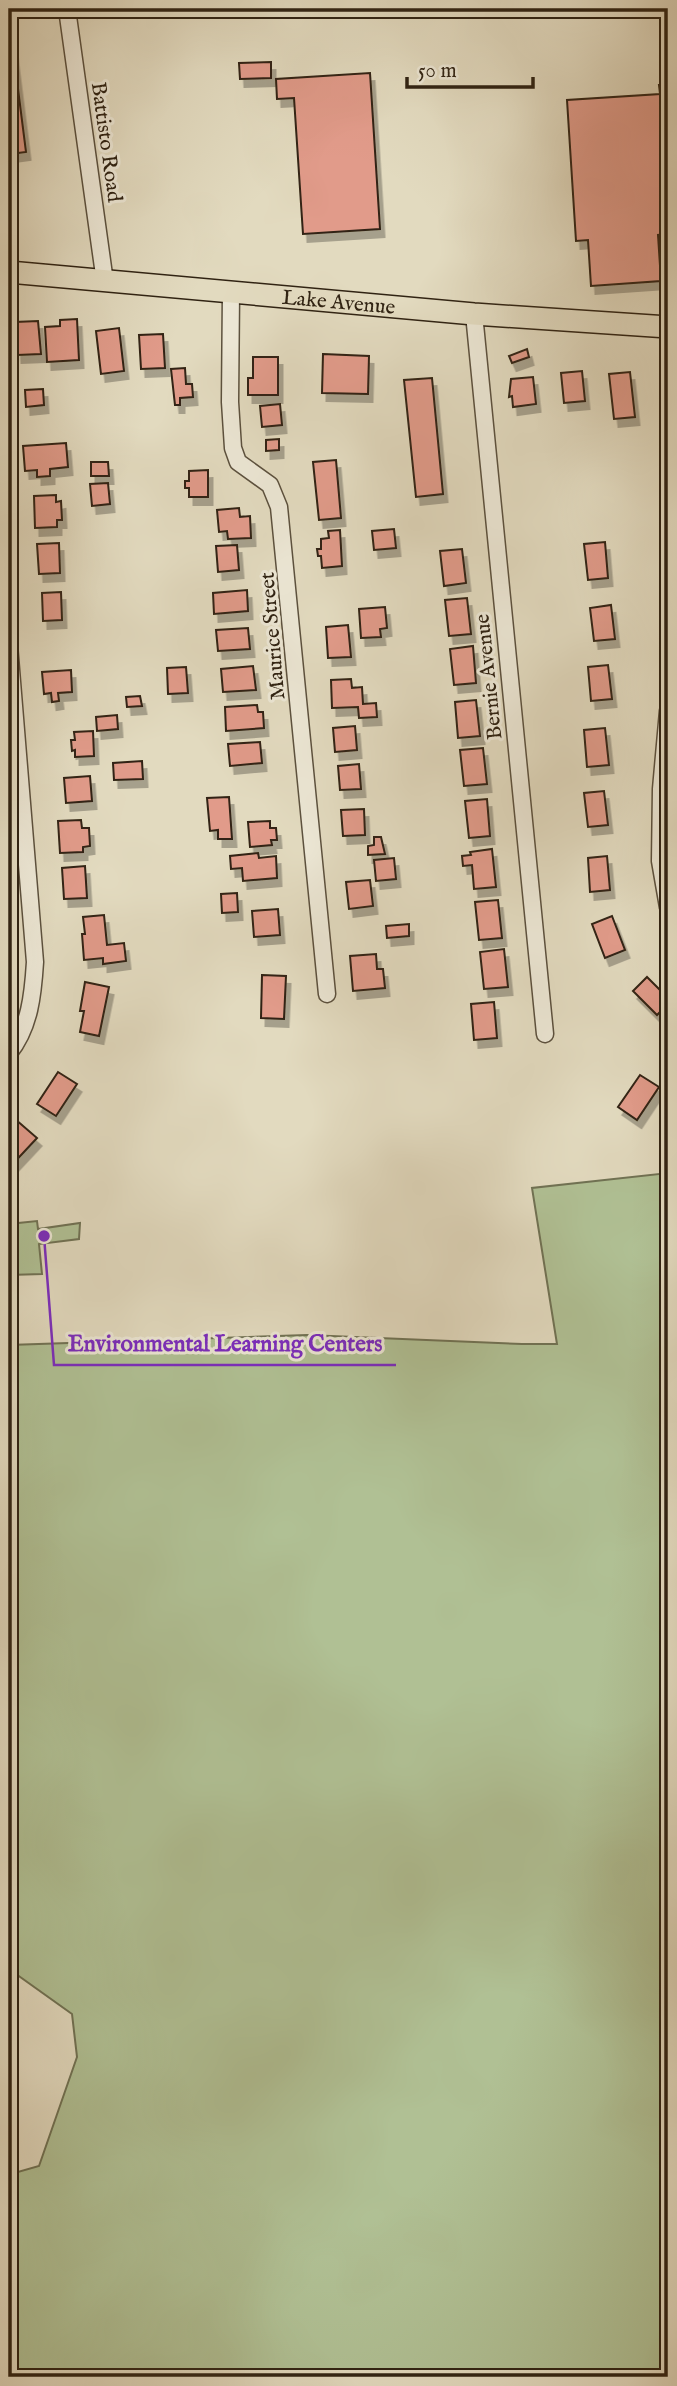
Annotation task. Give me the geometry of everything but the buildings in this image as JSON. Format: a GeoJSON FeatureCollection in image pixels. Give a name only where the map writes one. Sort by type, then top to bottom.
{"type":"FeatureCollection","features":[{"type":"Feature","properties":{"kind":"main road","name":"Lake Avenue"},"geometry":{"type":"LineString","coordinates":[[9,272],[474,314],[668,327]]}},
{"type":"Feature","properties":{"kind":"street","name":"Battisto Road"},"geometry":{"type":"LineString","coordinates":[[67,9],[105,282]]}},
{"type":"Feature","properties":{"kind":"street","name":"Maurice Street"},"geometry":{"type":"LineString","coordinates":[[231,292],[230,402],[233,448],[238,462],[270,485],[279,508],[327,994]]}},
{"type":"Feature","properties":{"kind":"street","name":"Bernie Avenue"},"geometry":{"type":"LineString","coordinates":[[474,314],[545,1034]]}},
{"type":"Feature","properties":{"kind":"street"},"geometry":{"type":"LineString","coordinates":[[9,645],[35,962],[33,993],[27,1020],[9,1053]]}},
{"type":"Feature","properties":{"kind":"street"},"geometry":{"type":"LineString","coordinates":[[668,711],[660,861],[668,907]]}},
{"type":"Feature","properties":{"kind":"green space"},"geometry":{"type":"Polygon","coordinates":[[[668,1173],[668,2377],[9,2377],[9,2169],[18,2172],[39,2166],[77,2057],[72,2014],[9,1969],[9,1345],[307,1335],[557,1344],[532,1188],[668,1173]]]}},
{"type":"Feature","properties":{"kind":"green space"},"geometry":{"type":"Polygon","coordinates":[[[37,1221],[38,1229],[80,1223],[79,1239],[39,1244],[42,1274],[9,1275],[9,1224],[37,1221]]]}},
{"type":"Feature","properties":{"kind":"place","name":"Environmental Learning Centers"},"geometry":{"type":"Point","coordinates":[44,1236]}}]}
